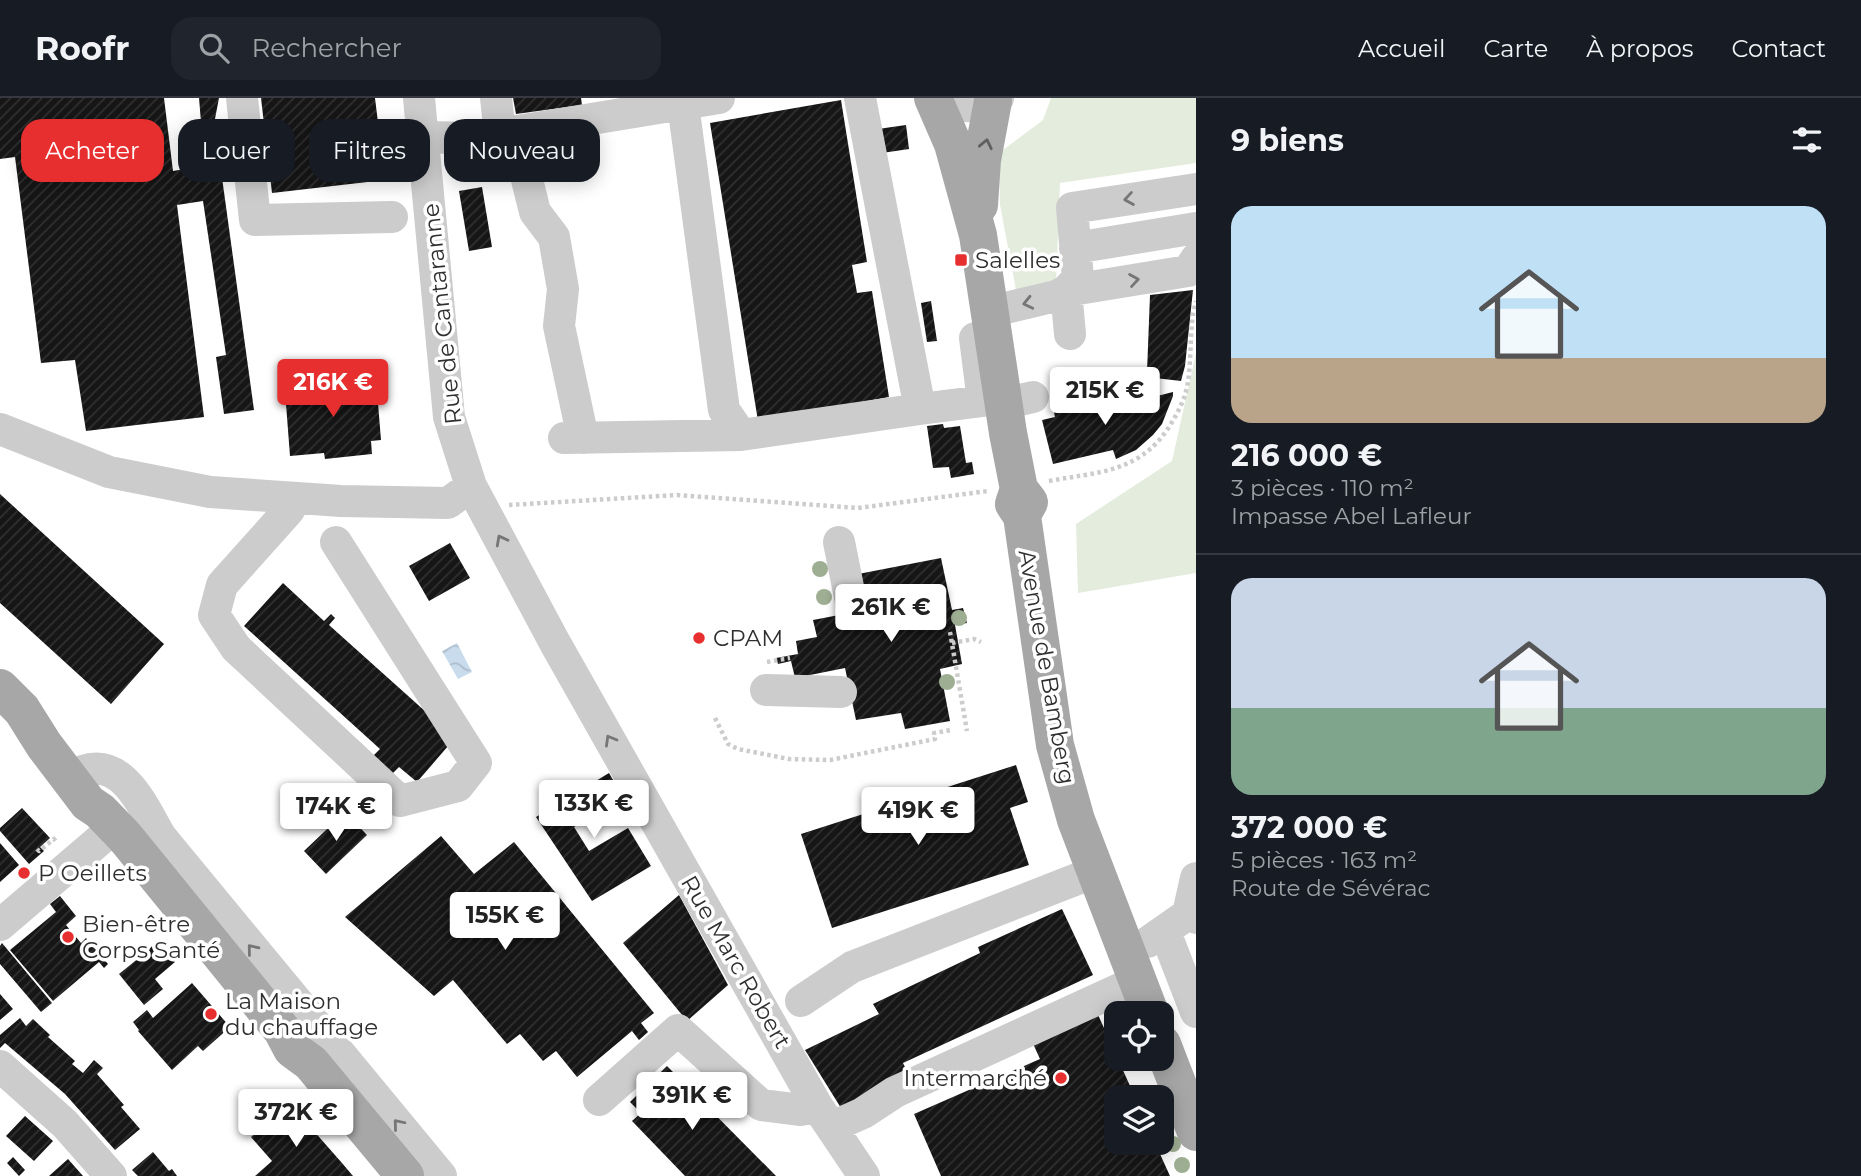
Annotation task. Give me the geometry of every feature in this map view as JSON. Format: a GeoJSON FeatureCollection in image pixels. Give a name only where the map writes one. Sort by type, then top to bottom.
{"type":"FeatureCollection","features":[{"type":"Feature","properties":{"kind":"main road","name":"Avenue de Bamberg"},"geometry":{"type":"LineString","coordinates":[[934,98],[953,144],[978,235],[989,312],[1018,400],[1018,494],[1055,745],[1076,820],[1095,872],[1155,949]]}},
{"type":"Feature","properties":{"kind":"main road","name":"Avenue de Bamberg"},"geometry":{"type":"LineString","coordinates":[[978,235],[982,160],[995,100]]}},
{"type":"Feature","properties":{"kind":"main road"},"geometry":{"type":"LineString","coordinates":[[0,688],[22,710],[44,745],[88,803],[125,837],[282,1030],[292,1049],[311,1063],[405,1176]]}},
{"type":"Feature","properties":{"kind":"main road"},"geometry":{"type":"LineString","coordinates":[[29,722],[49,733],[99,789],[106,818]]}},
{"type":"Feature","properties":{"kind":"main road"},"geometry":{"type":"LineString","coordinates":[[1172,1071],[1196,1132]]}},
{"type":"Feature","properties":{"kind":"street"},"geometry":{"type":"LineString","coordinates":[[242,98],[255,220],[393,217]]}},
{"type":"Feature","properties":{"kind":"street","name":"Rue de Cantaranne"},"geometry":{"type":"LineString","coordinates":[[419,98],[422,119]]}},
{"type":"Feature","properties":{"kind":"street"},"geometry":{"type":"LineString","coordinates":[[496,98],[503,119]]}},
{"type":"Feature","properties":{"kind":"street"},"geometry":{"type":"LineString","coordinates":[[589,119],[719,98]]}},
{"type":"Feature","properties":{"kind":"street"},"geometry":{"type":"LineString","coordinates":[[860,98],[920,409]]}},
{"type":"Feature","properties":{"kind":"street"},"geometry":{"type":"LineString","coordinates":[[934,98],[952,105],[973,107],[995,100]]}},
{"type":"Feature","properties":{"kind":"street"},"geometry":{"type":"LineString","coordinates":[[683,104],[724,410],[741,435]]}},
{"type":"Feature","properties":{"kind":"street","name":"Rue de Cantaranne"},"geometry":{"type":"LineString","coordinates":[[428,182],[449,417],[471,486]]}},
{"type":"Feature","properties":{"kind":"street"},"geometry":{"type":"LineString","coordinates":[[525,182],[535,212],[554,237],[563,289],[559,326],[573,438],[741,435],[983,401],[970,300],[984,274]]}},
{"type":"Feature","properties":{"kind":"street"},"geometry":{"type":"LineString","coordinates":[[1070,334],[1066,291],[1078,278],[1072,208],[1196,189]]}},
{"type":"Feature","properties":{"kind":"street"},"geometry":{"type":"LineString","coordinates":[[1075,248],[1196,228]]}},
{"type":"Feature","properties":{"kind":"street"},"geometry":{"type":"LineString","coordinates":[[989,312],[1056,296],[1066,291],[1188,271],[1196,259]]}},
{"type":"Feature","properties":{"kind":"street"},"geometry":{"type":"LineString","coordinates":[[0,429],[109,472],[210,492],[341,501],[448,503],[471,486]]}},
{"type":"Feature","properties":{"kind":"street","name":"Rue Marc Robert"},"geometry":{"type":"LineString","coordinates":[[471,486],[555,643],[825,1117],[864,1176]]}},
{"type":"Feature","properties":{"kind":"street"},"geometry":{"type":"LineString","coordinates":[[296,498],[289,510],[222,585],[215,615],[236,648],[400,801],[458,786],[476,763],[336,542]]}},
{"type":"Feature","properties":{"kind":"street"},"geometry":{"type":"LineString","coordinates":[[839,542],[852,607]]}},
{"type":"Feature","properties":{"kind":"street"},"geometry":{"type":"LineString","coordinates":[[766,690],[841,692]]}},
{"type":"Feature","properties":{"kind":"street"},"geometry":{"type":"LineString","coordinates":[[83,771],[105,770],[123,778],[161,837],[441,1176]]}},
{"type":"Feature","properties":{"kind":"street"},"geometry":{"type":"LineString","coordinates":[[5,911],[102,838],[106,818]]}},
{"type":"Feature","properties":{"kind":"street"},"geometry":{"type":"LineString","coordinates":[[801,1001],[852,967],[1095,872]]}},
{"type":"Feature","properties":{"kind":"street"},"geometry":{"type":"LineString","coordinates":[[599,1100],[678,1030],[761,1105],[801,1110],[825,1117],[863,1113],[1155,949],[1196,878]]}},
{"type":"Feature","properties":{"kind":"street"},"geometry":{"type":"LineString","coordinates":[[1155,949],[1196,1012]]}},
{"type":"Feature","properties":{"kind":"street"},"geometry":{"type":"LineString","coordinates":[[0,1066],[65,1124],[111,1176]]}},
{"type":"Feature","properties":{"kind":"path"},"geometry":{"type":"LineString","coordinates":[[505,507],[512,504],[677,495],[858,508],[1018,494],[1135,462],[1156,445],[1173,422],[1188,383],[1196,301]]}},
{"type":"Feature","properties":{"kind":"path"},"geometry":{"type":"LineString","coordinates":[[950,632],[967,731]]}},
{"type":"Feature","properties":{"kind":"path"},"geometry":{"type":"LineString","coordinates":[[952,643],[974,639],[981,642]]}},
{"type":"Feature","properties":{"kind":"path"},"geometry":{"type":"LineString","coordinates":[[777,661],[790,658]]}},
{"type":"Feature","properties":{"kind":"path"},"geometry":{"type":"LineString","coordinates":[[715,718],[728,744],[738,749],[789,759],[830,760],[934,739],[934,733],[951,730]]}},
{"type":"Feature","properties":{"kind":"path"},"geometry":{"type":"LineString","coordinates":[[37,849],[40,851],[50,842]]}},
{"type":"Feature","properties":{"kind":"green space"},"geometry":{"type":"Polygon","coordinates":[[[1051,98],[1196,98],[1196,163],[1060,183],[1056,284],[1017,295],[1000,205],[999,153],[1043,120],[1051,98]]]}},
{"type":"Feature","properties":{"kind":"green space"},"geometry":{"type":"Polygon","coordinates":[[[1196,353],[1196,573],[1078,593],[1076,524],[1172,461],[1196,353]]]}},
{"type":"Feature","properties":{"kind":"water"},"geometry":{"type":"Polygon","coordinates":[[[457,643],[472,672],[458,679],[442,651],[457,643]]]}},
{"type":"Feature","properties":{"kind":"building"},"geometry":{"type":"Polygon","coordinates":[[[0,98],[164,98],[173,171],[178,170],[178,182],[223,182],[254,410],[224,414],[216,357],[226,355],[203,201],[177,205],[204,417],[86,431],[75,360],[41,363],[15,157],[0,159],[0,98]]]}},
{"type":"Feature","properties":{"kind":"building"},"geometry":{"type":"Polygon","coordinates":[[[199,98],[219,98],[215,119],[201,119],[199,98]]]}},
{"type":"Feature","properties":{"kind":"building"},"geometry":{"type":"Polygon","coordinates":[[[261,98],[375,98],[378,119],[309,119],[309,182],[368,182],[272,193],[271,182],[295,182],[295,119],[263,119],[261,98]]]}},
{"type":"Feature","properties":{"kind":"building"},"geometry":{"type":"Polygon","coordinates":[[[513,98],[581,98],[582,105],[516,114],[513,98]]]}},
{"type":"Feature","properties":{"kind":"building"},"geometry":{"type":"Polygon","coordinates":[[[841,100],[867,262],[852,265],[857,293],[872,291],[889,397],[758,421],[710,123],[841,100]]]}},
{"type":"Feature","properties":{"kind":"building"},"geometry":{"type":"Polygon","coordinates":[[[906,125],[909,149],[882,153],[878,129],[906,125]]]}},
{"type":"Feature","properties":{"kind":"building"},"geometry":{"type":"Polygon","coordinates":[[[482,187],[492,247],[469,251],[459,191],[482,187]]]}},
{"type":"Feature","properties":{"kind":"building"},"geometry":{"type":"Polygon","coordinates":[[[1193,290],[1181,381],[1155,378],[1155,373],[1147,372],[1150,295],[1193,290]]]}},
{"type":"Feature","properties":{"kind":"building"},"geometry":{"type":"Polygon","coordinates":[[[931,301],[937,341],[927,342],[921,303],[931,301]]]}},
{"type":"Feature","properties":{"kind":"building"},"geometry":{"type":"Polygon","coordinates":[[[366,378],[367,393],[377,391],[381,440],[371,441],[372,454],[325,459],[324,453],[290,456],[285,391],[319,389],[318,382],[366,378]]]}},
{"type":"Feature","properties":{"kind":"building"},"geometry":{"type":"Polygon","coordinates":[[[1173,392],[1162,424],[1136,450],[1116,459],[1113,450],[1053,464],[1042,420],[1055,417],[1054,412],[1063,410],[1062,406],[1079,402],[1080,406],[1089,403],[1090,408],[1103,405],[1104,413],[1111,411],[1109,404],[1148,394],[1149,398],[1173,392]]]}},
{"type":"Feature","properties":{"kind":"building"},"geometry":{"type":"Polygon","coordinates":[[[943,424],[944,428],[960,426],[966,463],[972,462],[974,474],[951,478],[949,467],[933,468],[927,426],[943,424]]]}},
{"type":"Feature","properties":{"kind":"building"},"geometry":{"type":"Polygon","coordinates":[[[0,494],[164,644],[111,704],[0,603],[0,494]]]}},
{"type":"Feature","properties":{"kind":"building"},"geometry":{"type":"Polygon","coordinates":[[[450,543],[470,578],[429,601],[409,566],[450,543]]]}},
{"type":"Feature","properties":{"kind":"building"},"geometry":{"type":"Polygon","coordinates":[[[941,558],[952,610],[963,608],[967,623],[955,625],[962,664],[940,669],[950,721],[905,729],[901,713],[856,720],[845,668],[795,678],[791,661],[778,664],[776,658],[798,654],[796,641],[817,637],[813,620],[860,611],[853,575],[941,558]]]}},
{"type":"Feature","properties":{"kind":"building"},"geometry":{"type":"Polygon","coordinates":[[[283,583],[324,621],[331,614],[335,618],[329,625],[455,738],[417,782],[399,767],[391,775],[372,757],[380,749],[244,626],[283,583]]]}},
{"type":"Feature","properties":{"kind":"building"},"geometry":{"type":"Polygon","coordinates":[[[1016,765],[1028,802],[1010,808],[1029,865],[832,928],[801,834],[1016,765]]]}},
{"type":"Feature","properties":{"kind":"building"},"geometry":{"type":"Polygon","coordinates":[[[609,773],[623,797],[574,827],[589,851],[628,828],[651,866],[592,901],[536,817],[609,773]]]}},
{"type":"Feature","properties":{"kind":"building"},"geometry":{"type":"Polygon","coordinates":[[[22,808],[50,838],[40,847],[44,851],[29,864],[0,831],[22,808]]]}},
{"type":"Feature","properties":{"kind":"building"},"geometry":{"type":"Polygon","coordinates":[[[345,812],[367,835],[326,874],[304,851],[345,812]]]}},
{"type":"Feature","properties":{"kind":"building"},"geometry":{"type":"Polygon","coordinates":[[[441,836],[474,874],[514,842],[654,1013],[641,1023],[648,1032],[639,1040],[632,1031],[577,1077],[556,1051],[543,1061],[520,1034],[507,1044],[453,980],[434,996],[345,917],[441,836]]]}},
{"type":"Feature","properties":{"kind":"building"},"geometry":{"type":"Polygon","coordinates":[[[0,843],[19,865],[0,882],[0,843]]]}},
{"type":"Feature","properties":{"kind":"building"},"geometry":{"type":"Polygon","coordinates":[[[679,895],[728,985],[687,1021],[623,943],[679,895]]]}},
{"type":"Feature","properties":{"kind":"building"},"geometry":{"type":"Polygon","coordinates":[[[60,896],[76,916],[66,925],[81,943],[86,938],[108,964],[104,968],[99,962],[53,1001],[10,950],[56,912],[50,904],[60,896]]]}},
{"type":"Feature","properties":{"kind":"building"},"geometry":{"type":"Polygon","coordinates":[[[1062,909],[1093,975],[903,1063],[909,1075],[841,1108],[805,1050],[879,1014],[873,1004],[980,953],[978,947],[1062,909]]]}},
{"type":"Feature","properties":{"kind":"building"},"geometry":{"type":"Polygon","coordinates":[[[157,942],[175,962],[155,979],[163,989],[144,1005],[119,974],[145,953],[142,950],[157,942]]]}},
{"type":"Feature","properties":{"kind":"building"},"geometry":{"type":"Polygon","coordinates":[[[2,943],[52,1003],[41,1012],[0,964],[2,943]]]}},
{"type":"Feature","properties":{"kind":"building"},"geometry":{"type":"Polygon","coordinates":[[[192,983],[230,1027],[203,1051],[198,1046],[172,1070],[133,1022],[147,1010],[153,1018],[192,983]]]}},
{"type":"Feature","properties":{"kind":"building"},"geometry":{"type":"Polygon","coordinates":[[[0,994],[13,1009],[0,1020],[0,994]]]}},
{"type":"Feature","properties":{"kind":"building","name":"Intermarché"},"geometry":{"type":"Polygon","coordinates":[[[1095,1008],[1104,1028],[1104,1071],[1123,1071],[1130,1085],[1104,1085],[1104,1155],[1160,1155],[1170,1176],[941,1176],[914,1114],[1040,1059],[1030,1037],[1095,1008]]]}},
{"type":"Feature","properties":{"kind":"building"},"geometry":{"type":"Polygon","coordinates":[[[20,1018],[26,1026],[33,1019],[50,1035],[48,1037],[75,1061],[72,1064],[83,1073],[94,1060],[103,1068],[97,1074],[124,1105],[121,1107],[140,1129],[115,1150],[65,1094],[5,1043],[0,1048],[0,1035],[20,1018]]]}},
{"type":"Feature","properties":{"kind":"building"},"geometry":{"type":"Polygon","coordinates":[[[667,1066],[776,1176],[685,1176],[632,1121],[641,1113],[630,1102],[667,1066]]]}},
{"type":"Feature","properties":{"kind":"building"},"geometry":{"type":"Polygon","coordinates":[[[290,1104],[353,1176],[255,1176],[272,1161],[251,1137],[290,1104]]]}},
{"type":"Feature","properties":{"kind":"building"},"geometry":{"type":"Polygon","coordinates":[[[25,1116],[53,1141],[34,1161],[6,1136],[25,1116]]]}},
{"type":"Feature","properties":{"kind":"building"},"geometry":{"type":"Polygon","coordinates":[[[153,1152],[169,1171],[172,1169],[177,1176],[138,1176],[132,1170],[153,1152]]]}},
{"type":"Feature","properties":{"kind":"building"},"geometry":{"type":"Polygon","coordinates":[[[13,1157],[25,1170],[19,1176],[7,1163],[13,1157]]]}},
{"type":"Feature","properties":{"kind":"building"},"geometry":{"type":"Polygon","coordinates":[[[68,1159],[83,1176],[49,1176],[68,1159]]]}},
{"type":"Feature","properties":{"kind":"place","name":"Salelles"},"geometry":{"type":"Point","coordinates":[961,260]}},
{"type":"Feature","properties":{"kind":"place","name":"CPAM"},"geometry":{"type":"Point","coordinates":[699,638]}},
{"type":"Feature","properties":{"kind":"place","name":"P Oeillets"},"geometry":{"type":"Point","coordinates":[24,873]}},
{"type":"Feature","properties":{"kind":"place","name":"Bien-être Corps Santé"},"geometry":{"type":"Point","coordinates":[68,937]}},
{"type":"Feature","properties":{"kind":"place","name":"La Maison du chauffage"},"geometry":{"type":"Point","coordinates":[211,1014]}},
{"type":"Feature","properties":{"kind":"place","name":"Intermarché"},"geometry":{"type":"Point","coordinates":[1061,1078]}}]}
